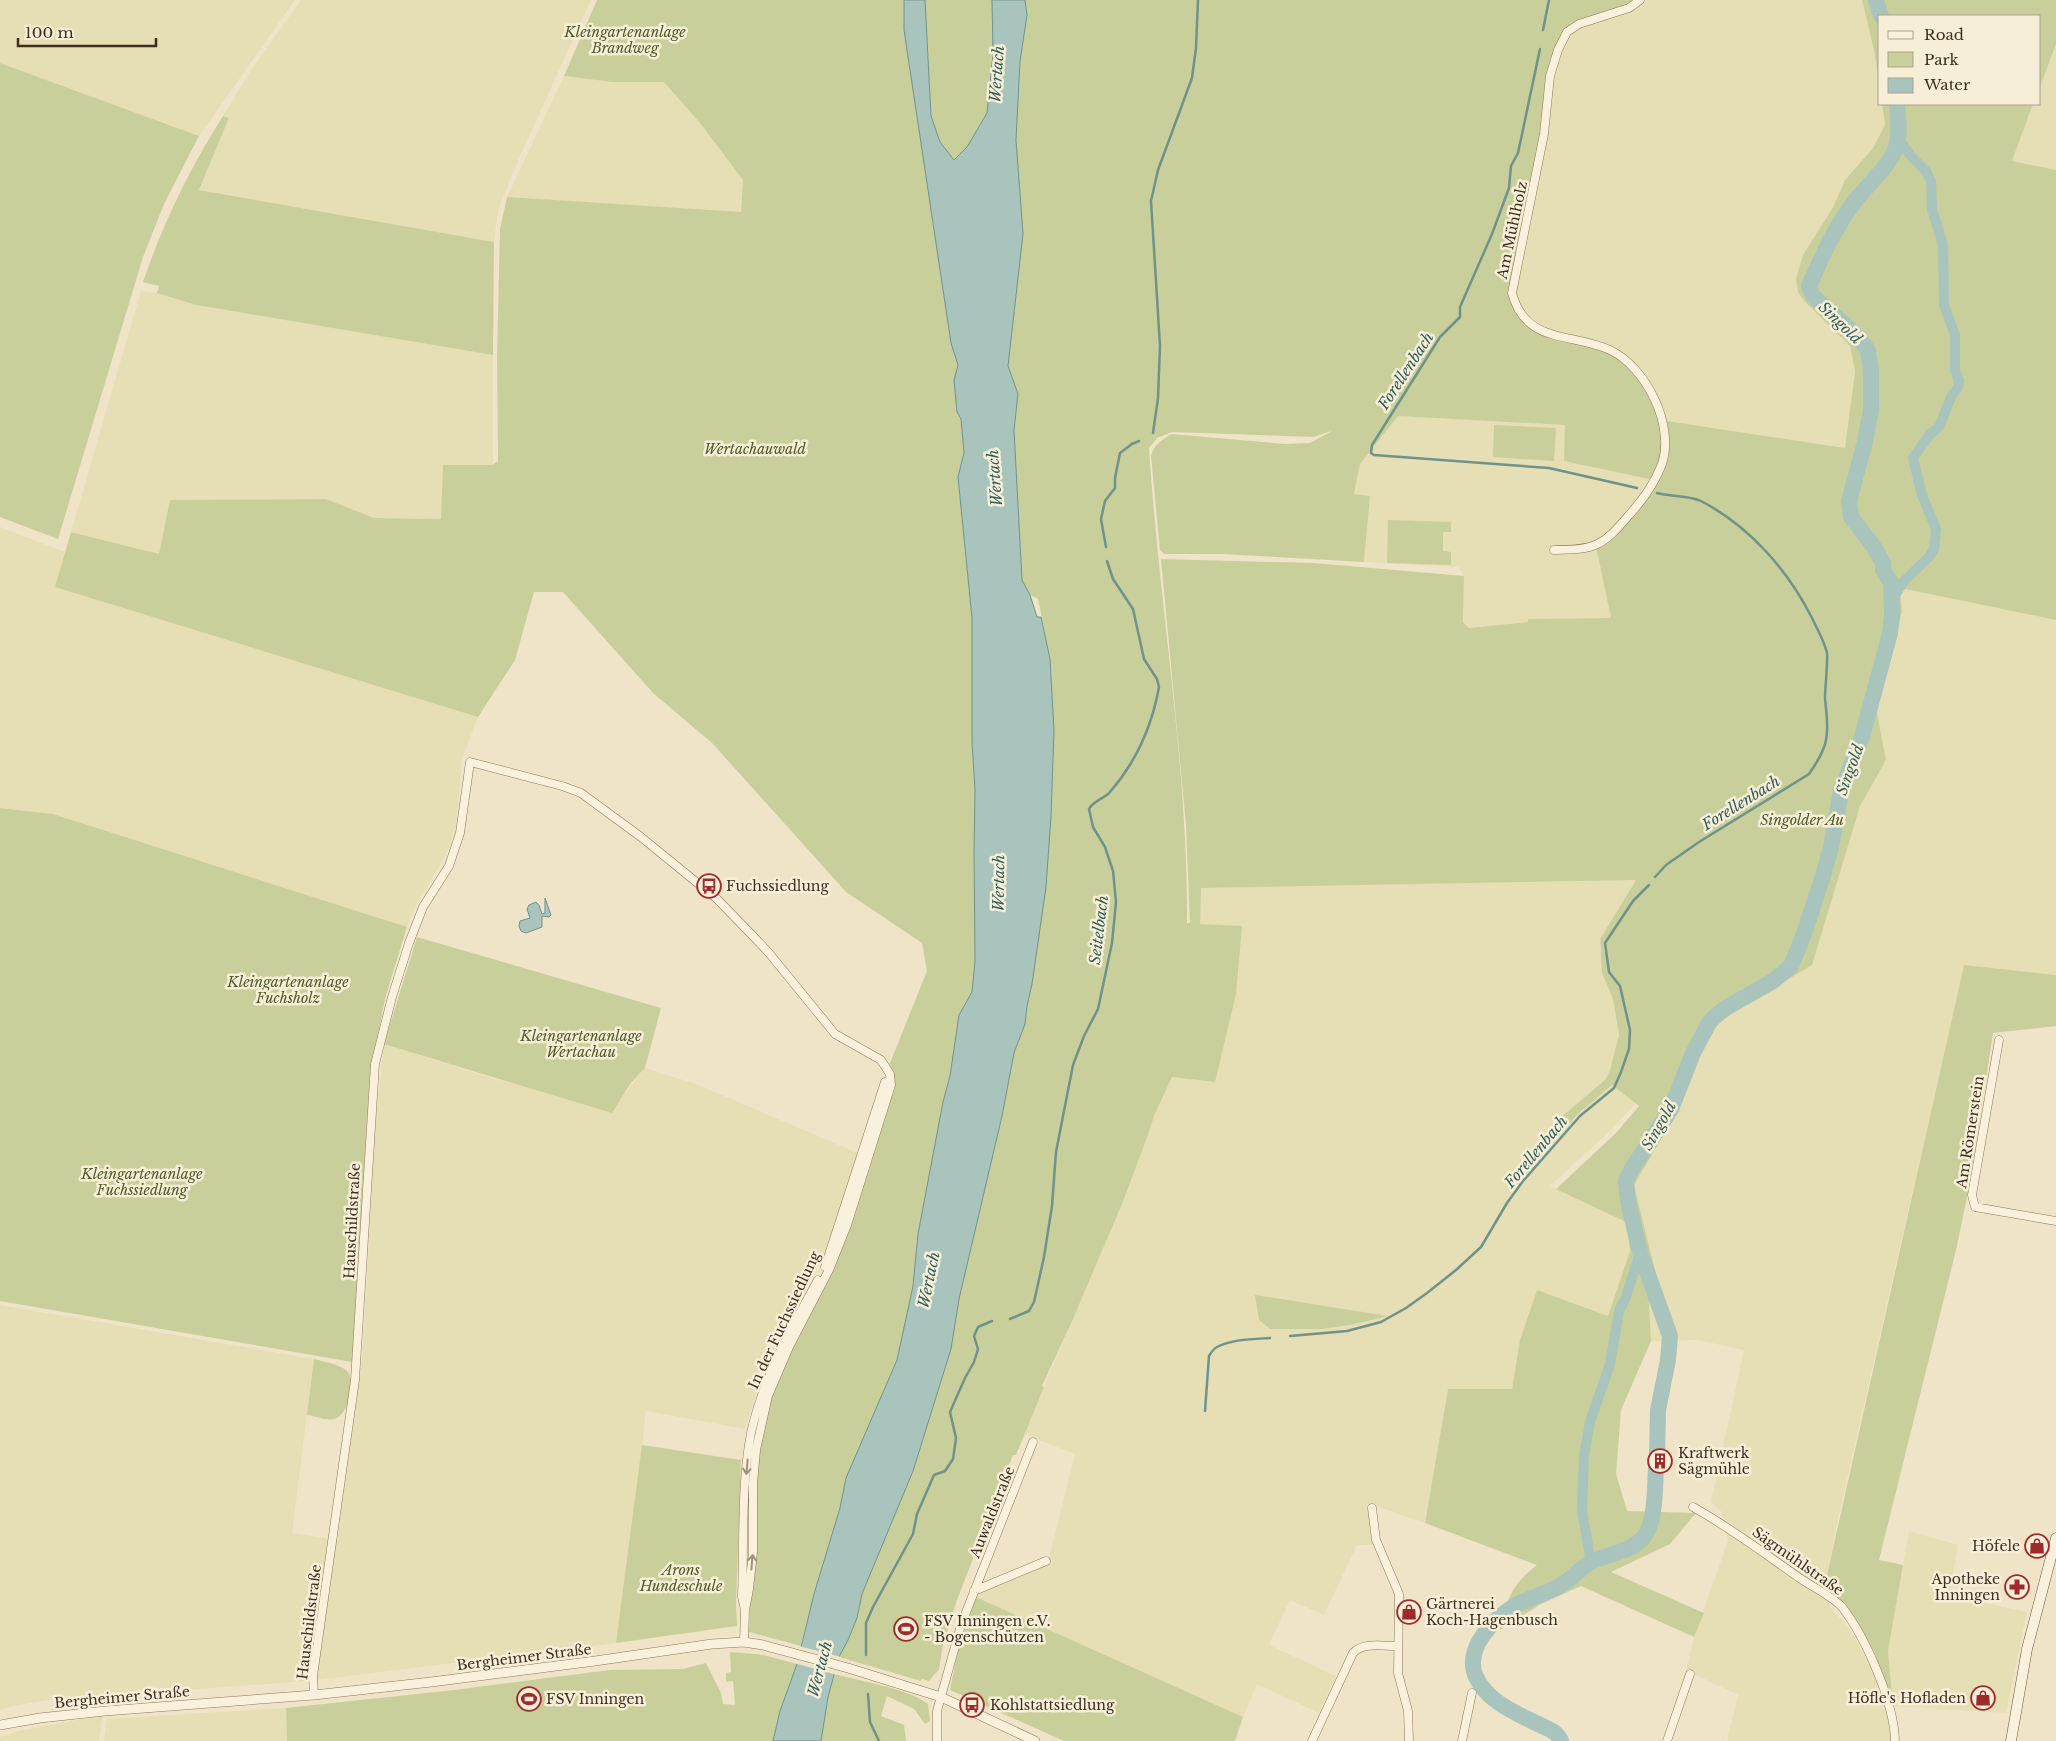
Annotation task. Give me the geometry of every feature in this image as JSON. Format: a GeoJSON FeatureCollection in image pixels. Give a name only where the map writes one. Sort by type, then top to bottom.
{"type":"FeatureCollection","features":[{"type":"Feature","properties":{"kind":"main road"},"geometry":{"type":"LineString","coordinates":[[2011,1741],[2021,1676],[2056,1538]]}},
{"type":"Feature","properties":{"kind":"street","name":"Am Mühlholz"},"geometry":{"type":"LineString","coordinates":[[1554,550],[1581,550],[1596,546],[1612,535],[1631,514],[1654,480],[1662,462],[1664,444],[1663,424],[1658,406],[1640,374],[1611,351],[1539,331],[1521,315],[1515,304],[1512,292],[1544,134],[1550,76],[1558,50],[1567,32],[1579,24],[1629,8],[1640,0]]}},
{"type":"Feature","properties":{"kind":"street","name":"In der Fuchssiedlung"},"geometry":{"type":"LineString","coordinates":[[470,762],[562,786],[581,793],[640,837],[717,899],[753,936],[836,1034],[881,1060],[890,1074],[889,1080],[891,1085],[847,1225],[829,1270],[789,1347],[768,1396],[756,1450],[753,1484],[753,1552],[750,1589],[745,1610],[744,1642]]}},
{"type":"Feature","properties":{"kind":"street","name":"Hauschildstraße"},"geometry":{"type":"LineString","coordinates":[[314,1695],[313,1676],[355,1380],[354,1370],[375,1064],[392,997],[409,943],[423,907],[449,866],[460,833],[470,762]]}},
{"type":"Feature","properties":{"kind":"street","name":"Am Römerstein"},"geometry":{"type":"LineString","coordinates":[[1999,1040],[1972,1196],[1975,1207],[2056,1221]]}},
{"type":"Feature","properties":{"kind":"street","name":"Auwaldstraße"},"geometry":{"type":"LineString","coordinates":[[937,1741],[936,1711],[961,1625],[1033,1442]]}},
{"type":"Feature","properties":{"kind":"street","name":"Sägmühlstraße"},"geometry":{"type":"LineString","coordinates":[[1692,1507],[1726,1525],[1841,1606],[1861,1637],[1876,1668],[1895,1725],[1895,1741]]}},
{"type":"Feature","properties":{"kind":"street"},"geometry":{"type":"LineString","coordinates":[[1372,1508],[1376,1540],[1399,1594],[1398,1673],[1408,1711],[1409,1741]]}},
{"type":"Feature","properties":{"kind":"street"},"geometry":{"type":"LineString","coordinates":[[974,1591],[1046,1561]]}},
{"type":"Feature","properties":{"kind":"street","name":"Bergheimer Straße"},"geometry":{"type":"LineString","coordinates":[[0,1725],[40,1718],[96,1712],[314,1695],[537,1669],[712,1644],[744,1642],[783,1650],[848,1668],[941,1697],[1035,1741]]}},
{"type":"Feature","properties":{"kind":"street"},"geometry":{"type":"LineString","coordinates":[[1312,1741],[1353,1653],[1358,1648],[1365,1646],[1397,1646]]}},
{"type":"Feature","properties":{"kind":"street"},"geometry":{"type":"LineString","coordinates":[[1667,1741],[1690,1674]]}},
{"type":"Feature","properties":{"kind":"street"},"geometry":{"type":"LineString","coordinates":[[1462,1741],[1472,1693]]}},
{"type":"Feature","properties":{"kind":"shaded area"},"geometry":{"type":"Polygon","coordinates":[[[0,0],[295,0],[199,136],[0,63],[0,0]]]}},
{"type":"Feature","properties":{"kind":"shaded area"},"geometry":{"type":"Polygon","coordinates":[[[301,0],[591,0],[516,165],[498,210],[494,242],[199,190],[229,118],[223,116],[249,73],[301,0]]]}},
{"type":"Feature","properties":{"kind":"shaded area"},"geometry":{"type":"Polygon","coordinates":[[[1643,0],[1862,0],[1878,76],[1878,105],[1882,105],[1885,125],[1873,148],[1845,180],[1833,207],[1803,255],[1805,302],[1850,346],[1855,371],[1845,448],[1667,421],[1662,405],[1653,388],[1642,372],[1627,357],[1612,347],[1541,327],[1526,314],[1519,304],[1516,293],[1516,281],[1546,133],[1556,62],[1568,32],[1643,0]]]}},
{"type":"Feature","properties":{"kind":"shaded area"},"geometry":{"type":"Polygon","coordinates":[[[2056,44],[2056,170],[2012,161],[2033,105],[2041,105],[2041,84],[2056,44]]]}},
{"type":"Feature","properties":{"kind":"shaded area"},"geometry":{"type":"Polygon","coordinates":[[[564,76],[612,82],[664,82],[700,123],[743,180],[741,213],[507,197],[564,76]]]}},
{"type":"Feature","properties":{"kind":"shaded area"},"geometry":{"type":"Polygon","coordinates":[[[141,291],[157,293],[196,305],[493,355],[493,465],[443,465],[442,519],[374,518],[326,499],[170,500],[160,555],[71,532],[141,291]]]}},
{"type":"Feature","properties":{"kind":"shaded area"},"geometry":{"type":"Polygon","coordinates":[[[1397,416],[1566,425],[1654,480],[1631,514],[1597,546],[1611,618],[1529,619],[1529,622],[1469,628],[1463,622],[1464,576],[1458,567],[1364,562],[1370,497],[1354,494],[1360,464],[1397,416]]]}},
{"type":"Feature","properties":{"kind":"shaded area"},"geometry":{"type":"Polygon","coordinates":[[[0,527],[65,552],[55,587],[478,717],[462,759],[456,826],[446,855],[415,907],[407,927],[53,814],[0,808],[0,527]]]}},
{"type":"Feature","properties":{"kind":"shaded area"},"geometry":{"type":"Polygon","coordinates":[[[1899,588],[2056,620],[2056,975],[1964,965],[1837,1524],[1827,1575],[1830,1607],[1847,1626],[1872,1668],[1891,1725],[1892,1741],[1727,1741],[1738,1695],[1686,1670],[1694,1637],[1728,1541],[1721,1511],[1711,1502],[1744,1350],[1698,1340],[1651,1341],[1649,1302],[1662,1297],[1634,1185],[1672,1121],[1700,1050],[1722,1019],[1765,994],[1860,806],[1886,760],[1876,707],[1902,612],[1899,588]]]}},
{"type":"Feature","properties":{"kind":"shaded area"},"geometry":{"type":"Polygon","coordinates":[[[1636,880],[1600,939],[1602,973],[1613,999],[1619,1035],[1610,1070],[1605,1080],[1553,1124],[1546,1149],[1578,1114],[1612,1085],[1636,1103],[1612,1129],[1550,1186],[1626,1222],[1630,1251],[1608,1316],[1537,1290],[1520,1340],[1512,1389],[1448,1389],[1425,1523],[1379,1507],[1368,1507],[1372,1545],[1357,1545],[1324,1615],[1290,1600],[1269,1645],[1336,1676],[1319,1713],[1257,1684],[1243,1717],[976,1597],[978,1593],[1048,1563],[1075,1454],[1024,1434],[1122,1204],[1154,1116],[1172,1077],[1214,1082],[1241,926],[1200,924],[1200,888],[1636,880]]]}},
{"type":"Feature","properties":{"kind":"shaded area"},"geometry":{"type":"Polygon","coordinates":[[[384,1044],[498,1080],[619,1100],[645,1068],[696,1084],[860,1154],[826,1251],[764,1368],[745,1429],[646,1411],[634,1517],[616,1643],[308,1681],[49,1700],[0,1710],[0,1305],[314,1359],[292,1533],[337,1540],[362,1361],[376,1118],[384,1044]]]}},
{"type":"Feature","properties":{"kind":"shaded area"},"geometry":{"type":"Polygon","coordinates":[[[1909,1531],[1958,1545],[1949,1595],[2027,1612],[2006,1713],[1893,1706],[1888,1651],[1909,1531]]]}},
{"type":"Feature","properties":{"kind":"shaded area"},"geometry":{"type":"Polygon","coordinates":[[[286,1708],[287,1741],[104,1741],[107,1719],[286,1708]]]}},
{"type":"Feature","properties":{"kind":"shaded area"},"geometry":{"type":"Polygon","coordinates":[[[103,1715],[99,1741],[0,1741],[0,1737],[19,1731],[103,1715]]]}},
{"type":"Feature","properties":{"kind":"green space"},"geometry":{"type":"Polygon","coordinates":[[[597,0],[904,0],[904,30],[951,343],[958,365],[954,380],[957,412],[961,419],[964,453],[958,477],[972,618],[975,961],[972,992],[959,1015],[950,1076],[943,1102],[918,1234],[913,1286],[897,1360],[846,1478],[840,1508],[801,1646],[749,1632],[757,1450],[769,1396],[829,1271],[891,1074],[890,1063],[927,971],[922,943],[846,892],[712,743],[653,693],[563,592],[534,592],[515,660],[478,717],[55,587],[71,532],[159,554],[170,500],[326,499],[374,518],[441,519],[443,465],[492,465],[498,461],[497,356],[500,229],[507,197],[741,212],[743,180],[700,123],[664,82],[612,82],[564,76],[597,0]]]}},
{"type":"Feature","properties":{"kind":"green space"},"geometry":{"type":"Polygon","coordinates":[[[925,0],[992,0],[993,55],[987,113],[967,147],[954,160],[940,142],[931,116],[925,0]]]}},
{"type":"Feature","properties":{"kind":"green space","name":"Singolder Au"},"geometry":{"type":"Polygon","coordinates":[[[1025,0],[1637,0],[1628,6],[1578,22],[1555,49],[1512,303],[1521,317],[1531,327],[1556,338],[1597,347],[1611,353],[1629,365],[1643,382],[1653,402],[1660,423],[1667,421],[1845,448],[1855,371],[1850,346],[1805,302],[1798,292],[1796,279],[1803,255],[1833,207],[1845,180],[1873,148],[1885,125],[1882,105],[2033,105],[2012,161],[2056,170],[2056,620],[1900,588],[1902,612],[1876,707],[1886,760],[1860,806],[1812,965],[1722,1019],[1700,1050],[1672,1121],[1634,1185],[1662,1298],[1649,1302],[1651,1341],[1621,1410],[1616,1474],[1627,1511],[1696,1513],[1670,1544],[1611,1572],[1704,1613],[1694,1637],[1581,1586],[1541,1604],[1500,1630],[1511,1593],[1521,1579],[1537,1565],[1425,1523],[1448,1389],[1512,1389],[1520,1340],[1537,1290],[1608,1316],[1630,1251],[1626,1222],[1556,1189],[1616,1133],[1639,1106],[1612,1085],[1578,1114],[1546,1150],[1537,1145],[1553,1124],[1605,1080],[1610,1070],[1619,1035],[1613,999],[1602,973],[1600,939],[1636,880],[1201,888],[1200,924],[1242,926],[1236,994],[1215,1082],[1172,1077],[1154,1116],[1122,1204],[1042,1386],[1044,1387],[1016,1455],[1013,1455],[957,1600],[943,1645],[939,1669],[929,1681],[922,1679],[921,1681],[839,1657],[857,1618],[862,1594],[913,1471],[951,1349],[959,1299],[1002,1116],[1014,1053],[1025,1024],[1032,984],[1054,731],[1050,659],[1038,599],[1030,595],[1022,580],[1014,430],[1018,394],[1008,366],[1023,234],[1016,140],[1020,61],[1027,15],[1025,0]],[[1398,416],[1360,464],[1354,494],[1370,496],[1364,562],[1222,554],[1164,554],[1160,550],[1151,456],[1156,446],[1164,439],[1171,434],[1285,444],[1310,443],[1332,431],[1313,437],[1172,432],[1157,438],[1149,448],[1183,804],[1187,923],[1190,923],[1186,825],[1161,559],[1314,563],[1464,576],[1463,622],[1469,628],[1528,622],[1528,619],[1611,618],[1596,546],[1612,535],[1654,480],[1564,461],[1565,425],[1398,416]]]}},
{"type":"Feature","properties":{"kind":"green space"},"geometry":{"type":"Polygon","coordinates":[[[1862,0],[2056,0],[2056,44],[2041,84],[2041,15],[1878,15],[1878,76],[1862,0]]]}},
{"type":"Feature","properties":{"kind":"green space"},"geometry":{"type":"Polygon","coordinates":[[[0,63],[199,136],[164,204],[143,257],[58,539],[0,517],[0,63]]]}},
{"type":"Feature","properties":{"kind":"green space"},"geometry":{"type":"Polygon","coordinates":[[[223,116],[229,118],[199,190],[494,242],[493,355],[196,305],[157,293],[159,286],[143,282],[178,196],[223,116]]]}},
{"type":"Feature","properties":{"kind":"green space"},"geometry":{"type":"Polygon","coordinates":[[[1494,425],[1556,428],[1554,461],[1493,457],[1494,425]]]}},
{"type":"Feature","properties":{"kind":"green space"},"geometry":{"type":"Polygon","coordinates":[[[1388,520],[1451,522],[1451,532],[1443,532],[1443,551],[1451,552],[1451,565],[1387,563],[1388,520]]]}},
{"type":"Feature","properties":{"kind":"green space","name":"Kleingartenanlage Fuchssiedlung"},"geometry":{"type":"Polygon","coordinates":[[[0,808],[53,814],[407,927],[386,995],[370,1072],[352,1362],[0,1301],[0,808]]]}},
{"type":"Feature","properties":{"kind":"green space","name":"Kleingartenanlage Wertachau"},"geometry":{"type":"Polygon","coordinates":[[[417,937],[661,1008],[645,1068],[630,1084],[612,1113],[384,1044],[417,937]]]}},
{"type":"Feature","properties":{"kind":"green space"},"geometry":{"type":"Polygon","coordinates":[[[1964,965],[2056,975],[2056,1026],[1993,1033],[1970,1183],[1956,1250],[1879,1560],[1903,1565],[1888,1651],[1893,1706],[1874,1651],[1844,1607],[1830,1594],[1827,1575],[1964,965]]]}},
{"type":"Feature","properties":{"kind":"green space"},"geometry":{"type":"Polygon","coordinates":[[[1255,1295],[1388,1316],[1322,1329],[1270,1329],[1259,1320],[1255,1295]]]}},
{"type":"Feature","properties":{"kind":"green space"},"geometry":{"type":"Polygon","coordinates":[[[314,1359],[340,1367],[347,1371],[350,1376],[351,1390],[347,1405],[343,1412],[334,1419],[307,1415],[314,1359]]]}},
{"type":"Feature","properties":{"kind":"green space","name":"Arons Hundeschule"},"geometry":{"type":"Polygon","coordinates":[[[642,1445],[741,1460],[736,1603],[737,1626],[616,1643],[642,1445]]]}},
{"type":"Feature","properties":{"kind":"green space"},"geometry":{"type":"Polygon","coordinates":[[[976,1597],[1243,1717],[1235,1741],[1064,1741],[950,1690],[958,1650],[976,1597]]]}},
{"type":"Feature","properties":{"kind":"green space","name":"FSV Inningen"},"geometry":{"type":"Polygon","coordinates":[[[730,1652],[764,1655],[797,1664],[780,1711],[773,1741],[287,1741],[286,1708],[454,1690],[610,1670],[683,1669],[706,1663],[721,1693],[723,1704],[735,1705],[733,1681],[726,1682],[726,1673],[731,1672],[730,1652]]]}},
{"type":"Feature","properties":{"kind":"green space"},"geometry":{"type":"Polygon","coordinates":[[[835,1674],[884,1686],[920,1699],[928,1704],[930,1721],[925,1724],[914,1709],[887,1696],[881,1716],[904,1725],[906,1741],[821,1741],[828,1697],[835,1674]]]}},
{"type":"Feature","properties":{"kind":"water","name":"Wertach"},"geometry":{"type":"Polygon","coordinates":[[[904,0],[925,0],[931,116],[940,142],[954,160],[967,147],[987,113],[993,55],[992,0],[1025,0],[1027,15],[1020,61],[1016,140],[1023,234],[1008,366],[1018,394],[1014,430],[1022,580],[1030,595],[1037,617],[1041,617],[1050,659],[1054,731],[1046,887],[1025,1024],[1014,1053],[1002,1116],[959,1299],[951,1349],[913,1471],[862,1594],[857,1618],[839,1657],[828,1697],[821,1741],[773,1741],[780,1711],[797,1664],[814,1594],[840,1508],[846,1478],[897,1360],[913,1286],[918,1234],[943,1102],[950,1076],[959,1015],[972,992],[975,961],[972,618],[958,477],[964,453],[961,419],[957,412],[954,380],[958,365],[951,343],[904,30],[904,0]]]}},
{"type":"Feature","properties":{"kind":"water"},"geometry":{"type":"Polygon","coordinates":[[[545,898],[551,915],[549,917],[542,916],[542,927],[526,933],[521,931],[520,921],[530,918],[527,909],[529,905],[536,902],[542,914],[545,913],[545,898]]]}},
{"type":"Feature","properties":{"kind":"pier"},"geometry":{"type":"Polygon","coordinates":[[[799,1646],[841,1657],[837,1675],[794,1663],[799,1646]]]}},
{"type":"Feature","properties":{"kind":"waterway"},"geometry":{"type":"LineString","coordinates":[[1153,433],[1158,398],[1160,346],[1151,201],[1158,170],[1192,78],[1196,48],[1198,0]]}},
{"type":"Feature","properties":{"kind":"waterway","name":"Forellenbach"},"geometry":{"type":"LineString","coordinates":[[1543,30],[1549,0]]}},
{"type":"Feature","properties":{"kind":"waterway","name":"Singold"},"geometry":{"type":"LineString","coordinates":[[1876,0],[1881,15]]}},
{"type":"Feature","properties":{"kind":"waterway","name":"Forellenbach"},"geometry":{"type":"LineString","coordinates":[[1540,49],[1518,153],[1511,166],[1509,188],[1492,234],[1460,307],[1460,317],[1440,337],[1372,445],[1371,453],[1374,455],[1549,468],[1637,488]]}},
{"type":"Feature","properties":{"kind":"waterway","name":"Singold"},"geometry":{"type":"LineString","coordinates":[[1657,1456],[1658,1410],[1668,1360],[1670,1336],[1640,1252],[1628,1201],[1626,1181],[1631,1170],[1671,1109],[1693,1053],[1710,1021],[1724,1009],[1773,981],[1791,966],[1804,934],[1822,879],[1831,847],[1841,791],[1862,737],[1890,633],[1892,615],[1891,583],[1883,570],[1883,563],[1874,547],[1851,517],[1849,501],[1865,442],[1871,410],[1871,371],[1868,350],[1857,336],[1813,296],[1809,286],[1841,221],[1855,201],[1887,164],[1895,150],[1899,133],[1897,105]]}},
{"type":"Feature","properties":{"kind":"waterway"},"geometry":{"type":"LineString","coordinates":[[1892,600],[1904,581],[1929,557],[1934,549],[1936,529],[1922,495],[1913,458],[1930,434],[1939,427],[1959,381],[1955,370],[1955,335],[1944,305],[1943,245],[1932,209],[1931,181],[1926,171],[1911,156],[1897,137]]}},
{"type":"Feature","properties":{"kind":"waterway"},"geometry":{"type":"LineString","coordinates":[[1106,547],[1101,519],[1105,501],[1115,488],[1120,453],[1139,441]]}},
{"type":"Feature","properties":{"kind":"waterway"},"geometry":{"type":"LineString","coordinates":[[1655,877],[1666,865],[1699,842],[1809,774],[1823,749],[1827,730],[1825,698],[1827,653],[1812,618],[1779,566],[1751,536],[1719,511],[1696,499],[1657,493]]}},
{"type":"Feature","properties":{"kind":"waterway","name":"Seitelbach"},"geometry":{"type":"LineString","coordinates":[[1010,1319],[1029,1311],[1034,1302],[1044,1257],[1052,1206],[1056,1152],[1073,1065],[1084,1036],[1098,1009],[1112,943],[1116,902],[1113,871],[1105,847],[1093,827],[1089,809],[1110,792],[1135,756],[1152,716],[1159,687],[1157,679],[1144,659],[1133,609],[1113,579],[1107,561]]}},
{"type":"Feature","properties":{"kind":"waterway","name":"Forellenbach"},"geometry":{"type":"LineString","coordinates":[[1290,1336],[1347,1331],[1381,1322],[1427,1293],[1481,1247],[1507,1203],[1523,1181],[1580,1116],[1614,1088],[1629,1049],[1630,1030],[1620,986],[1609,972],[1605,943],[1633,901],[1649,885]]}},
{"type":"Feature","properties":{"kind":"waterway"},"geometry":{"type":"LineString","coordinates":[[1591,1562],[1582,1511],[1584,1456],[1590,1422],[1610,1364],[1619,1311],[1626,1297],[1640,1252]]}},
{"type":"Feature","properties":{"kind":"waterway"},"geometry":{"type":"LineString","coordinates":[[866,1655],[866,1623],[873,1607],[913,1534],[917,1514],[934,1475],[945,1471],[953,1459],[956,1438],[950,1412],[974,1362],[978,1349],[974,1336],[978,1327],[992,1321]]}},
{"type":"Feature","properties":{"kind":"waterway","name":"Forellenbach"},"geometry":{"type":"LineString","coordinates":[[1205,1411],[1209,1356],[1213,1350],[1223,1344],[1236,1341],[1270,1338]]}},
{"type":"Feature","properties":{"kind":"waterway","name":"Singold"},"geometry":{"type":"LineString","coordinates":[[1561,1741],[1552,1731],[1502,1705],[1487,1693],[1476,1677],[1473,1666],[1474,1655],[1491,1625],[1509,1610],[1518,1604],[1560,1586],[1589,1563],[1627,1549],[1644,1537],[1653,1513],[1656,1466]]}},
{"type":"Feature","properties":{"kind":"waterway"},"geometry":{"type":"LineString","coordinates":[[868,1694],[870,1722],[879,1741]]}},
{"type":"Feature","properties":{"kind":"place","name":"Fuchssiedlung"},"geometry":{"type":"Point","coordinates":[709,886]}},
{"type":"Feature","properties":{"kind":"place","name":"Kraftwerk Sägmühle"},"geometry":{"type":"Point","coordinates":[1660,1461]}},
{"type":"Feature","properties":{"kind":"place","name":"Höfele"},"geometry":{"type":"Point","coordinates":[2037,1546]}},
{"type":"Feature","properties":{"kind":"place","name":"Apotheke Inningen"},"geometry":{"type":"Point","coordinates":[2017,1587]}},
{"type":"Feature","properties":{"kind":"place","name":"Gärtnerei Koch-Hagenbusch"},"geometry":{"type":"Point","coordinates":[1409,1612]}},
{"type":"Feature","properties":{"kind":"place","name":"FSV Inningen e.V. - Bogenschützen"},"geometry":{"type":"Point","coordinates":[906,1629]}},
{"type":"Feature","properties":{"kind":"place","name":"Höfle's Hofladen"},"geometry":{"type":"Point","coordinates":[1983,1698]}},
{"type":"Feature","properties":{"kind":"place","name":"FSV Inningen"},"geometry":{"type":"Point","coordinates":[529,1699]}},
{"type":"Feature","properties":{"kind":"place","name":"Kohlstattsiedlung"},"geometry":{"type":"Point","coordinates":[972,1705]}},
{"type":"Feature","properties":{"kind":"park label","name":"Kleingartenanlage Brandweg"},"geometry":{"type":"Point","coordinates":[625,40]}},
{"type":"Feature","properties":{"kind":"park label","name":"Wertachauwald"},"geometry":{"type":"Point","coordinates":[755,449]}},
{"type":"Feature","properties":{"kind":"park label","name":"Kleingartenanlage Fuchsholz"},"geometry":{"type":"Point","coordinates":[288,990]}}]}
